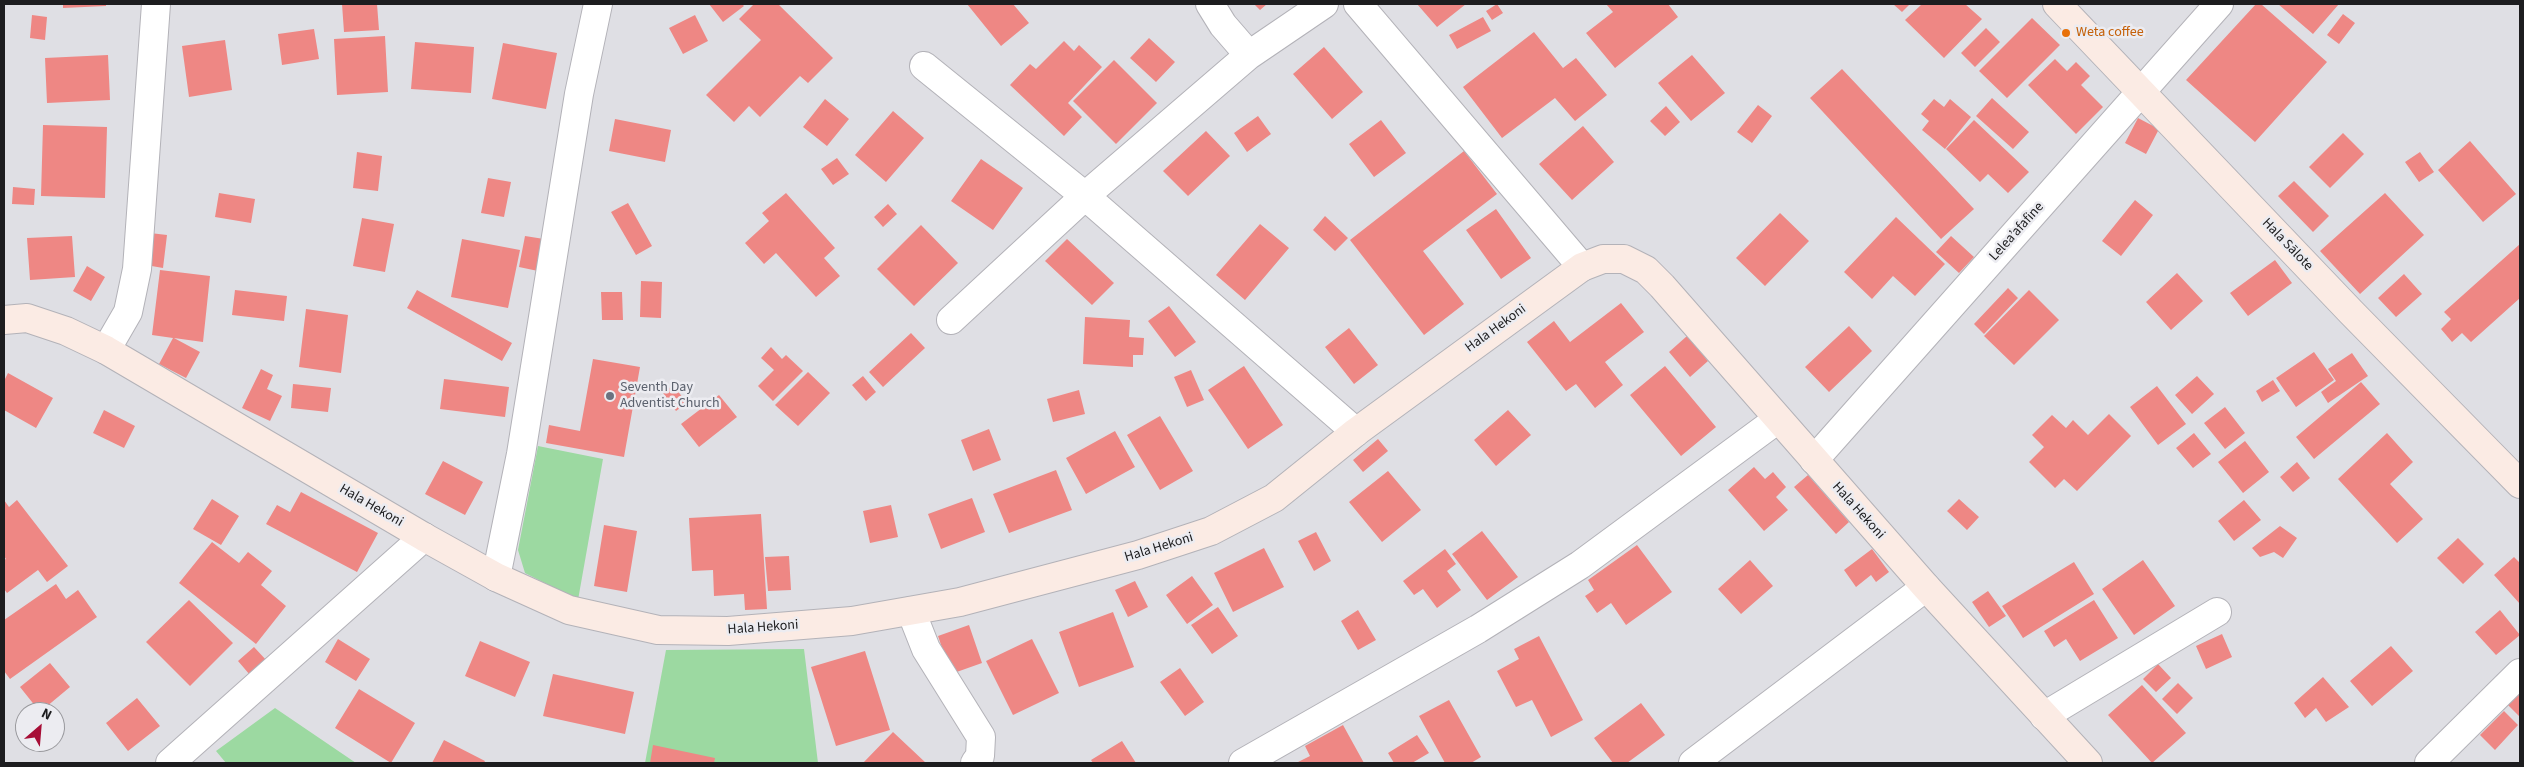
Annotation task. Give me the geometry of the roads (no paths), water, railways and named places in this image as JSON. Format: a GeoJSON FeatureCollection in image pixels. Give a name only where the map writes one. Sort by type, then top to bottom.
{"type":"FeatureCollection","features":[{"type":"Feature","properties":{"kind":"street"},"geometry":{"type":"LineString","coordinates":[[106,350],[128,312],[137,269],[156,4]]}},
{"type":"Feature","properties":{"kind":"street"},"geometry":{"type":"LineString","coordinates":[[496,577],[521,454],[580,94],[598,4]]}},
{"type":"Feature","properties":{"kind":"street"},"geometry":{"type":"LineString","coordinates":[[1210,4],[1224,25],[1249,55]]}},
{"type":"Feature","properties":{"kind":"street"},"geometry":{"type":"LineString","coordinates":[[951,320],[1085,196],[1249,55],[1324,4]]}},
{"type":"Feature","properties":{"kind":"street"},"geometry":{"type":"LineString","coordinates":[[1358,4],[1582,267]]}},
{"type":"Feature","properties":{"kind":"street","name":"Hala Sālote"},"geometry":{"type":"LineString","coordinates":[[2057,4],[2344,305],[2520,484]]}},
{"type":"Feature","properties":{"kind":"street","name":"Lelea’afafine"},"geometry":{"type":"LineString","coordinates":[[1814,460],[2219,4]]}},
{"type":"Feature","properties":{"kind":"street"},"geometry":{"type":"LineString","coordinates":[[924,66],[1085,196],[1356,432]]}},
{"type":"Feature","properties":{"kind":"street","name":"Hala Hekoni"},"geometry":{"type":"LineString","coordinates":[[4,320],[27,318],[66,331],[106,350],[424,537],[496,577],[570,610],[658,630],[728,632],[852,622],[960,602],[1110,562],[1211,531],[1274,498],[1356,432],[1582,267],[1602,259],[1624,259],[1646,270],[1926,587],[2088,763]]}},
{"type":"Feature","properties":{"kind":"street"},"geometry":{"type":"LineString","coordinates":[[1243,763],[1478,629],[1580,565],[1778,419]]}},
{"type":"Feature","properties":{"kind":"street"},"geometry":{"type":"LineString","coordinates":[[170,763],[424,537]]}},
{"type":"Feature","properties":{"kind":"street"},"geometry":{"type":"LineString","coordinates":[[1693,763],[1926,587]]}},
{"type":"Feature","properties":{"kind":"street"},"geometry":{"type":"LineString","coordinates":[[911,611],[926,649],[981,737],[980,756],[975,763]]}},
{"type":"Feature","properties":{"kind":"street"},"geometry":{"type":"LineString","coordinates":[[2044,716],[2217,612]]}},
{"type":"Feature","properties":{"kind":"street"},"geometry":{"type":"LineString","coordinates":[[2429,763],[2520,673]]}},
{"type":"Feature","properties":{"kind":"place","name":"Weta coffee"},"geometry":{"type":"Point","coordinates":[2066,33]}},
{"type":"Feature","properties":{"kind":"place","name":"Seventh Day Adventist Church"},"geometry":{"type":"Point","coordinates":[610,396]}}]}
